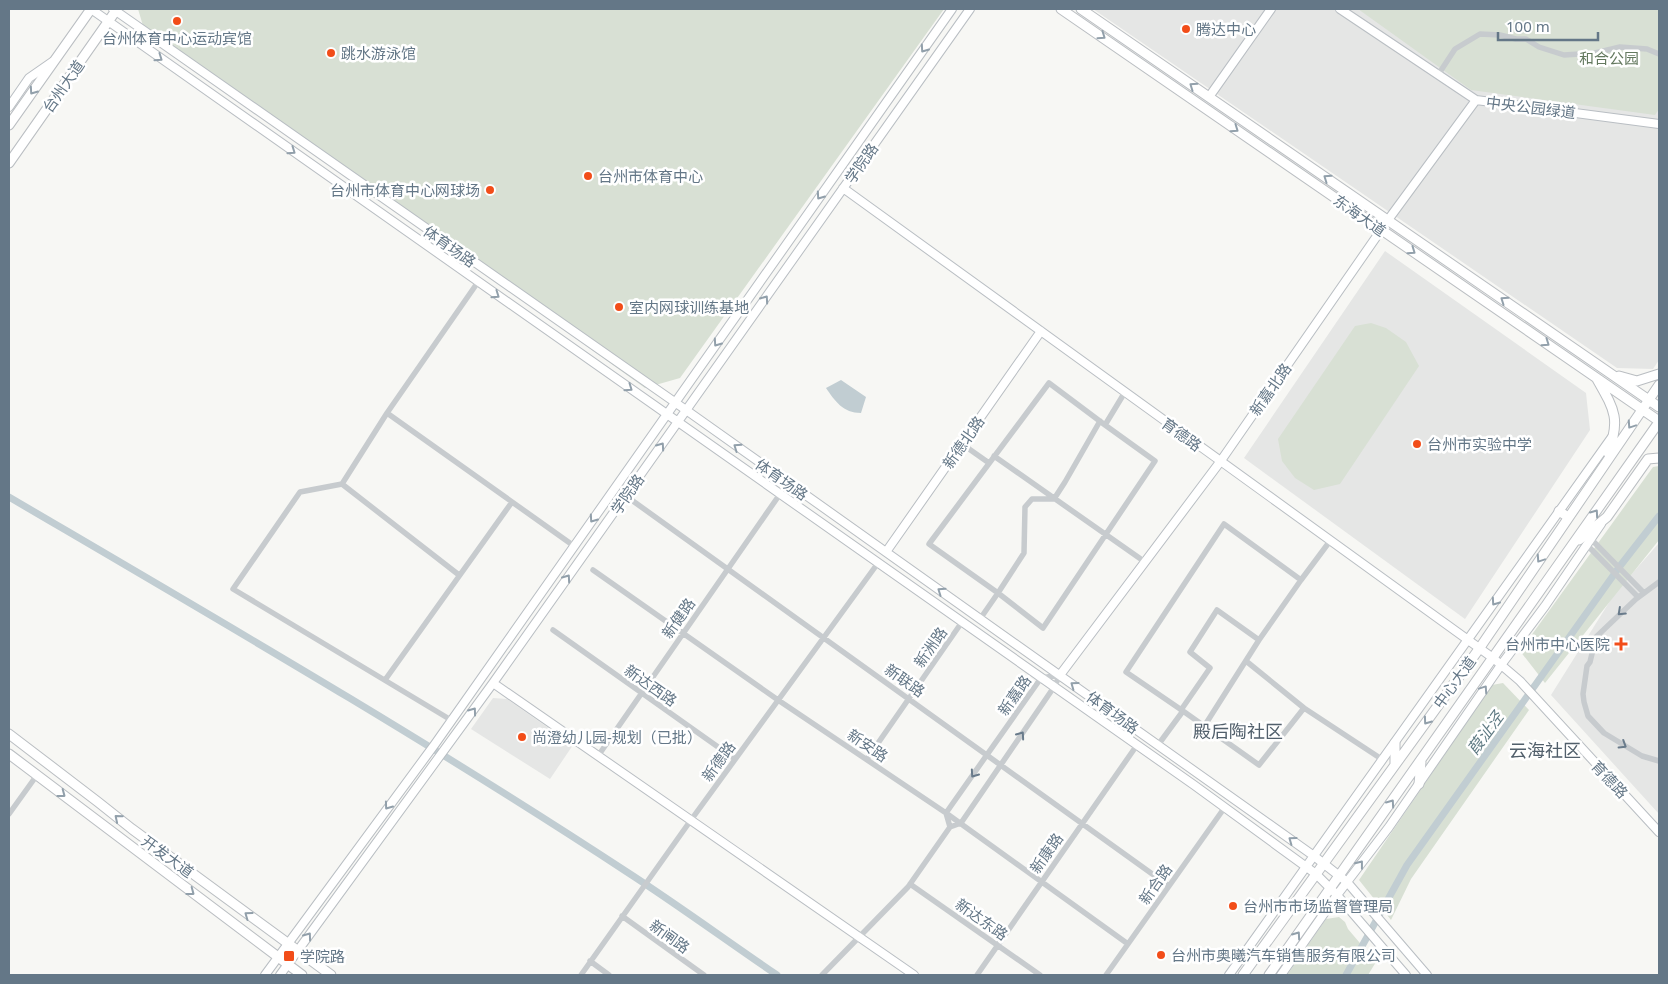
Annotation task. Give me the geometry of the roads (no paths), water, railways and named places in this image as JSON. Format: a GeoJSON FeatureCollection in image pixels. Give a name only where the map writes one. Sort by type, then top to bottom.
{"type":"FeatureCollection","features":[{"type":"Feature","properties":{"kind":"main road"},"geometry":{"type":"LineString","coordinates":[[91,9],[1225,807],[1306,866],[1337,895],[1406,975]]}},
{"type":"Feature","properties":{"kind":"main road","name":"台州大道"},"geometry":{"type":"LineString","coordinates":[[9,125],[91,9]]}},
{"type":"Feature","properties":{"kind":"main road","name":"台州大道"},"geometry":{"type":"LineString","coordinates":[[9,163],[108,22],[115,9]]}},
{"type":"Feature","properties":{"kind":"main road","name":"体育场路"},"geometry":{"type":"LineString","coordinates":[[115,9],[686,410],[1314,856],[1346,882],[1427,975]]}},
{"type":"Feature","properties":{"kind":"main road","name":"学院路"},"geometry":{"type":"LineString","coordinates":[[265,975],[434,744],[952,9]]}},
{"type":"Feature","properties":{"kind":"main road","name":"学院路"},"geometry":{"type":"LineString","coordinates":[[280,975],[493,683],[970,9]]}},
{"type":"Feature","properties":{"kind":"main road","name":"东海大道"},"geometry":{"type":"LineString","coordinates":[[1061,9],[1659,421]]}},
{"type":"Feature","properties":{"kind":"main road","name":"东海大道"},"geometry":{"type":"LineString","coordinates":[[1080,9],[1659,407]]}},
{"type":"Feature","properties":{"kind":"main road"},"geometry":{"type":"LineString","coordinates":[[1209,97],[1271,9]]}},
{"type":"Feature","properties":{"kind":"main road","name":"中央公园绿道"},"geometry":{"type":"LineString","coordinates":[[1340,9],[1476,100],[1659,124]]}},
{"type":"Feature","properties":{"kind":"main road"},"geometry":{"type":"LineString","coordinates":[[9,107],[29,78],[56,59]]}},
{"type":"Feature","properties":{"kind":"main road","name":"新嘉北路"},"geometry":{"type":"LineString","coordinates":[[1060,675],[1220,462],[1381,229],[1476,100]]}},
{"type":"Feature","properties":{"kind":"main road","name":"育德路"},"geometry":{"type":"LineString","coordinates":[[843,188],[1493,658],[1520,682],[1659,832]]}},
{"type":"Feature","properties":{"kind":"main road","name":"新德北路"},"geometry":{"type":"LineString","coordinates":[[886,552],[1041,331]]}},
{"type":"Feature","properties":{"kind":"main road"},"geometry":{"type":"LineString","coordinates":[[1606,371],[1622,378],[1637,381],[1658,372]]}},
{"type":"Feature","properties":{"kind":"main road"},"geometry":{"type":"LineString","coordinates":[[1596,377],[1608,398],[1616,420],[1614,433],[1603,467]]}},
{"type":"Feature","properties":{"kind":"main road","name":"中心大道"},"geometry":{"type":"LineString","coordinates":[[1243,975],[1479,649],[1659,385]]}},
{"type":"Feature","properties":{"kind":"main road","name":"中心大道"},"geometry":{"type":"LineString","coordinates":[[1269,975],[1659,421]]}},
{"type":"Feature","properties":{"kind":"main road"},"geometry":{"type":"LineString","coordinates":[[1229,975],[1614,433]]}},
{"type":"Feature","properties":{"kind":"main road"},"geometry":{"type":"LineString","coordinates":[[1281,975],[1346,882],[1389,827],[1500,664],[1545,606],[1648,459],[1659,458]]}},
{"type":"Feature","properties":{"kind":"main road"},"geometry":{"type":"LineString","coordinates":[[1559,511],[1568,517]]}},
{"type":"Feature","properties":{"kind":"main road"},"geometry":{"type":"LineString","coordinates":[[1572,545],[1607,517]]}},
{"type":"Feature","properties":{"kind":"main road"},"geometry":{"type":"LineString","coordinates":[[493,683],[914,975]]}},
{"type":"Feature","properties":{"kind":"main road","name":"开发大道"},"geometry":{"type":"LineString","coordinates":[[9,734],[132,830],[330,975]]}},
{"type":"Feature","properties":{"kind":"main road"},"geometry":{"type":"LineString","coordinates":[[1395,743],[1395,764]]}},
{"type":"Feature","properties":{"kind":"main road","name":"开发大道"},"geometry":{"type":"LineString","coordinates":[[9,754],[302,975]]}},
{"type":"Feature","properties":{"kind":"main road"},"geometry":{"type":"LineString","coordinates":[[1419,784],[1421,760]]}},
{"type":"Feature","properties":{"kind":"street"},"geometry":{"type":"LineString","coordinates":[[1438,75],[1455,49],[1480,34],[1526,39],[1539,47],[1564,55],[1595,53],[1620,47],[1647,49],[1659,54]]}},
{"type":"Feature","properties":{"kind":"street"},"geometry":{"type":"LineString","coordinates":[[451,720],[233,589],[300,492],[342,484],[387,413],[478,282]]}},
{"type":"Feature","properties":{"kind":"street"},"geometry":{"type":"LineString","coordinates":[[1049,383],[1155,460],[1043,628],[929,544],[994,456],[1049,383]]}},
{"type":"Feature","properties":{"kind":"street"},"geometry":{"type":"LineString","coordinates":[[1054,499],[1102,423],[1125,392]]}},
{"type":"Feature","properties":{"kind":"street"},"geometry":{"type":"LineString","coordinates":[[387,413],[574,546]]}},
{"type":"Feature","properties":{"kind":"street"},"geometry":{"type":"LineString","coordinates":[[962,444],[989,464]]}},
{"type":"Feature","properties":{"kind":"street"},"geometry":{"type":"LineString","coordinates":[[994,456],[1145,562]]}},
{"type":"Feature","properties":{"kind":"street"},"geometry":{"type":"LineString","coordinates":[[342,484],[459,575]]}},
{"type":"Feature","properties":{"kind":"street","name":"新健路"},"geometry":{"type":"LineString","coordinates":[[598,756],[780,494]]}},
{"type":"Feature","properties":{"kind":"street","name":"新联路"},"geometry":{"type":"LineString","coordinates":[[626,496],[1083,822],[1169,886]]}},
{"type":"Feature","properties":{"kind":"street"},"geometry":{"type":"LineString","coordinates":[[980,618],[1024,553],[1025,508],[1032,499],[1054,499]]}},
{"type":"Feature","properties":{"kind":"street"},"geometry":{"type":"LineString","coordinates":[[384,680],[512,502]]}},
{"type":"Feature","properties":{"kind":"street"},"geometry":{"type":"LineString","coordinates":[[1301,580],[1224,524],[1126,672],[1205,725],[1259,765],[1304,708]]}},
{"type":"Feature","properties":{"kind":"street"},"geometry":{"type":"LineString","coordinates":[[1205,725],[1259,640],[1330,541]]}},
{"type":"Feature","properties":{"kind":"street"},"geometry":{"type":"LineString","coordinates":[[1589,542],[1644,593]]}},
{"type":"Feature","properties":{"kind":"street"},"geometry":{"type":"LineString","coordinates":[[1607,560],[1625,584],[1638,597]]}},
{"type":"Feature","properties":{"kind":"street","name":"新德路"},"geometry":{"type":"LineString","coordinates":[[580,975],[654,870],[878,563]]}},
{"type":"Feature","properties":{"kind":"street","name":"新安路"},"geometry":{"type":"LineString","coordinates":[[593,570],[778,700],[961,823],[1128,944]]}},
{"type":"Feature","properties":{"kind":"street"},"geometry":{"type":"LineString","coordinates":[[1659,582],[1638,597],[1596,637],[1590,662],[1586,666],[1584,702],[1588,716],[1604,733],[1642,756],[1659,761]]}},
{"type":"Feature","properties":{"kind":"street"},"geometry":{"type":"LineString","coordinates":[[1158,745],[1210,668],[1190,652],[1217,610],[1259,640]]}},
{"type":"Feature","properties":{"kind":"street","name":"新洲路"},"geometry":{"type":"LineString","coordinates":[[866,759],[962,622]]}},
{"type":"Feature","properties":{"kind":"street","name":"新达西路"},"geometry":{"type":"LineString","coordinates":[[553,630],[735,759]]}},
{"type":"Feature","properties":{"kind":"street"},"geometry":{"type":"LineString","coordinates":[[1246,661],[1304,708],[1383,760]]}},
{"type":"Feature","properties":{"kind":"street","name":"新嘉路"},"geometry":{"type":"LineString","coordinates":[[946,813],[1041,678],[1060,675]]}},
{"type":"Feature","properties":{"kind":"street","name":"新嘉路"},"geometry":{"type":"LineString","coordinates":[[961,823],[1054,687],[1060,675]]}},
{"type":"Feature","properties":{"kind":"street","name":"新康路"},"geometry":{"type":"LineString","coordinates":[[977,975],[1137,745]]}},
{"type":"Feature","properties":{"kind":"street"},"geometry":{"type":"LineString","coordinates":[[9,814],[37,775]]}},
{"type":"Feature","properties":{"kind":"street","name":"新合路"},"geometry":{"type":"LineString","coordinates":[[1106,975],[1225,807]]}},
{"type":"Feature","properties":{"kind":"street"},"geometry":{"type":"LineString","coordinates":[[946,813],[950,827]]}},
{"type":"Feature","properties":{"kind":"street"},"geometry":{"type":"LineString","coordinates":[[822,975],[910,884],[950,827],[961,823]]}},
{"type":"Feature","properties":{"kind":"street","name":"新达东路"},"geometry":{"type":"LineString","coordinates":[[910,884],[1040,975]]}},
{"type":"Feature","properties":{"kind":"street","name":"新闸路"},"geometry":{"type":"LineString","coordinates":[[622,916],[704,975]]}},
{"type":"Feature","properties":{"kind":"street"},"geometry":{"type":"LineString","coordinates":[[590,961],[609,975]]}},
{"type":"Feature","properties":{"kind":"waterway"},"geometry":{"type":"LineString","coordinates":[[9,497],[321,681],[475,775],[646,885],[777,975]]}},
{"type":"Feature","properties":{"kind":"waterway","name":"葭沚泾"},"geometry":{"type":"LineString","coordinates":[[1346,975],[1407,865],[1620,566],[1659,516]]}},
{"type":"Feature","properties":{"kind":"place","name":"台州体育中心运动宾馆"},"geometry":{"type":"Point","coordinates":[177,21]}},
{"type":"Feature","properties":{"kind":"place","name":"腾达中心"},"geometry":{"type":"Point","coordinates":[1186,29]}},
{"type":"Feature","properties":{"kind":"place","name":"跳水游泳馆"},"geometry":{"type":"Point","coordinates":[331,53]}},
{"type":"Feature","properties":{"kind":"place","name":"台州市体育中心"},"geometry":{"type":"Point","coordinates":[588,176]}},
{"type":"Feature","properties":{"kind":"place","name":"台州市体育中心网球场"},"geometry":{"type":"Point","coordinates":[490,190]}},
{"type":"Feature","properties":{"kind":"place","name":"室内网球训练基地"},"geometry":{"type":"Point","coordinates":[619,307]}},
{"type":"Feature","properties":{"kind":"place","name":"台州市实验中学"},"geometry":{"type":"Point","coordinates":[1417,444]}},
{"type":"Feature","properties":{"kind":"place","name":"台州市中心医院"},"geometry":{"type":"Point","coordinates":[1621,644]}},
{"type":"Feature","properties":{"kind":"place","name":"尚澄幼儿园-规划（已批）"},"geometry":{"type":"Point","coordinates":[522,737]}},
{"type":"Feature","properties":{"kind":"place","name":"台州市市场监督管理局"},"geometry":{"type":"Point","coordinates":[1233,906]}},
{"type":"Feature","properties":{"kind":"place","name":"台州市奥曦汽车销售服务有限公司"},"geometry":{"type":"Point","coordinates":[1161,955]}},
{"type":"Feature","properties":{"kind":"place","name":"学院路"},"geometry":{"type":"Point","coordinates":[289,956]}},
{"type":"Feature","properties":{"kind":"district","name":"殿后陶社区"},"geometry":{"type":"Point","coordinates":[1238,731]}},
{"type":"Feature","properties":{"kind":"district","name":"云海社区"},"geometry":{"type":"Point","coordinates":[1545,750]}},
{"type":"Feature","properties":{"kind":"park label","name":"和合公园"},"geometry":{"type":"Point","coordinates":[1609,58]}}]}
